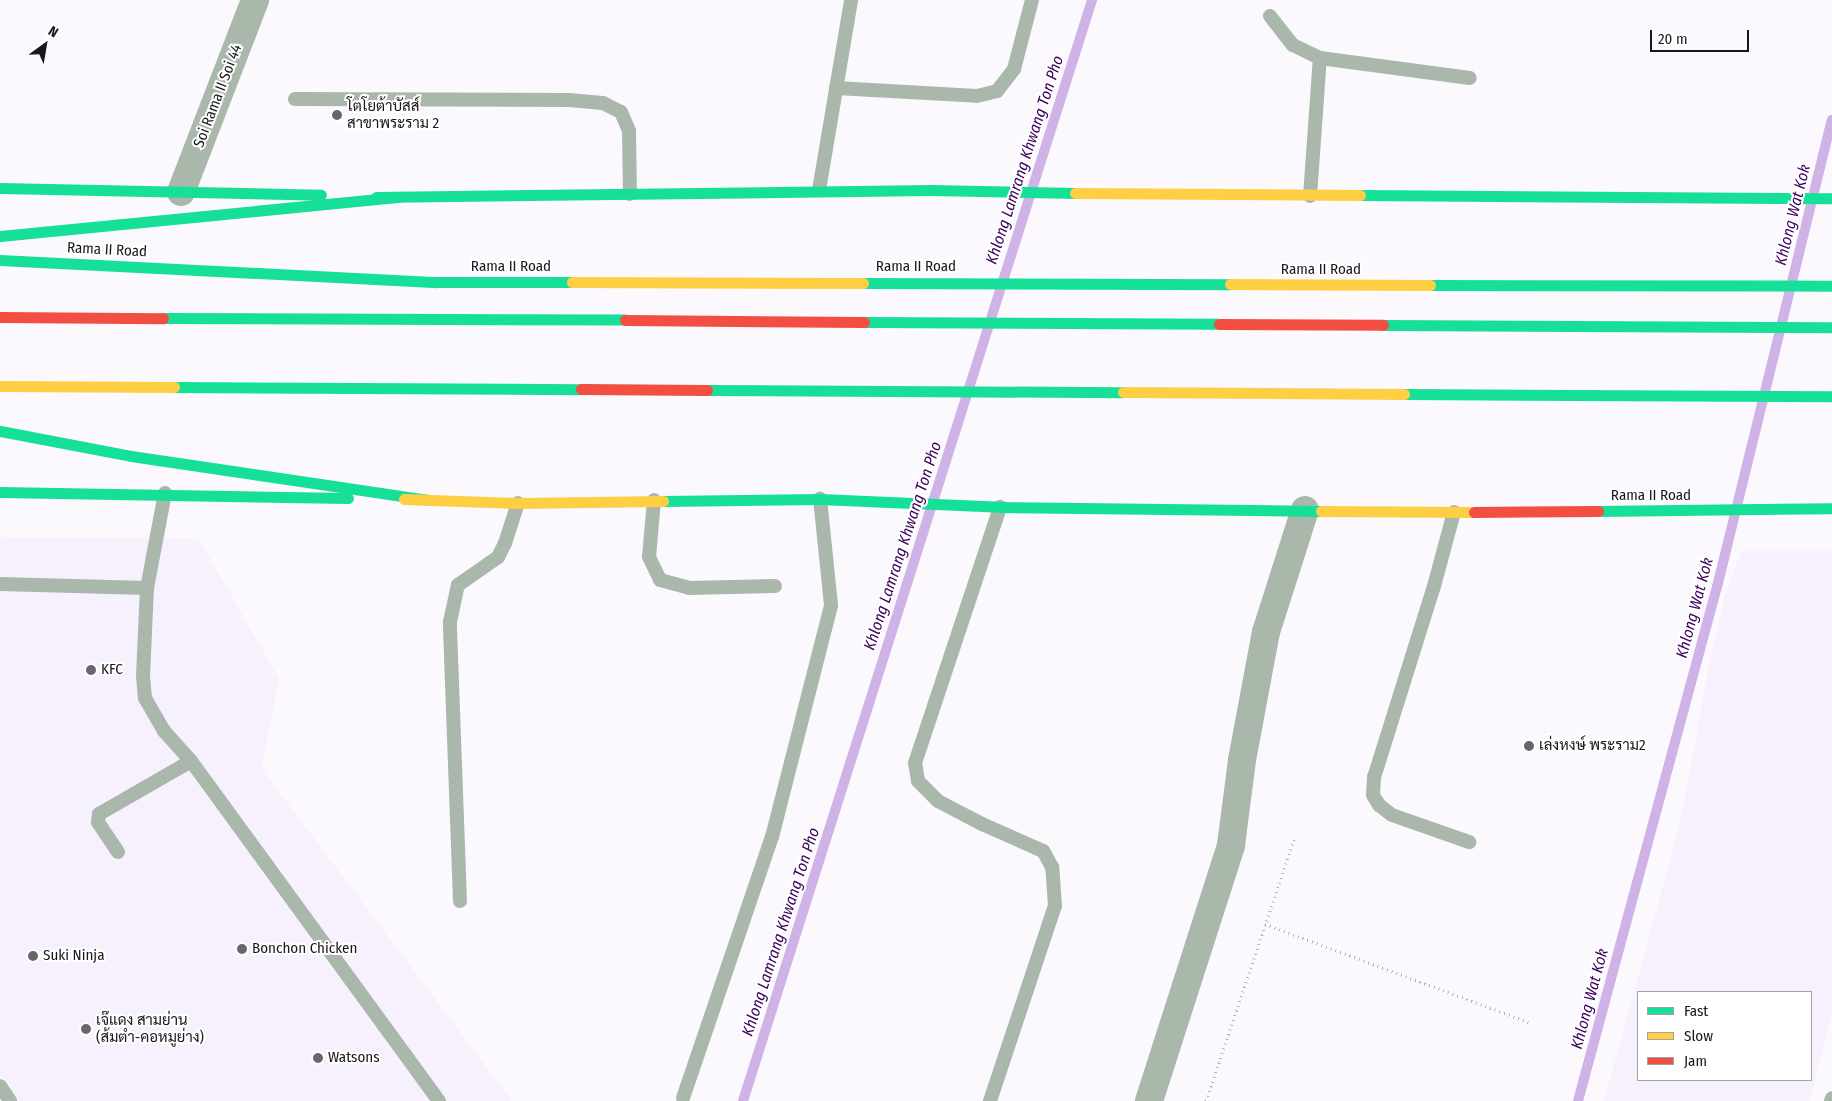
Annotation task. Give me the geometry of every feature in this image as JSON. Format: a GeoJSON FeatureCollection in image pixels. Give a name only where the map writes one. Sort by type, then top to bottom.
{"type":"FeatureCollection","features":[{"type":"Feature","properties":{"kind":"main road"},"geometry":{"type":"LineString","coordinates":[[0,188],[399,197],[931,190],[1062,194],[1832,198]]}},
{"type":"Feature","properties":{"kind":"main road"},"geometry":{"type":"LineString","coordinates":[[0,236],[399,197]]}},
{"type":"Feature","properties":{"kind":"main road","name":"Rama II Road"},"geometry":{"type":"LineString","coordinates":[[0,260],[437,282],[1832,286]]}},
{"type":"Feature","properties":{"kind":"main road"},"geometry":{"type":"LineString","coordinates":[[0,317],[1832,327]]}},
{"type":"Feature","properties":{"kind":"main road"},"geometry":{"type":"LineString","coordinates":[[0,386],[1832,396]]}},
{"type":"Feature","properties":{"kind":"main road"},"geometry":{"type":"LineString","coordinates":[[0,394],[48,390],[888,392],[1058,390],[1329,392],[1686,402],[1832,403]]}},
{"type":"Feature","properties":{"kind":"main road"},"geometry":{"type":"LineString","coordinates":[[0,431],[131,456],[428,500]]}},
{"type":"Feature","properties":{"kind":"main road","name":"Rama II Road"},"geometry":{"type":"LineString","coordinates":[[0,492],[166,493],[518,503],[820,499],[1000,507],[1454,512],[1832,508]]}},
{"type":"Feature","properties":{"kind":"street","name":"Soi Rama II Soi 44"},"geometry":{"type":"LineString","coordinates":[[181,192],[254,0]]}},
{"type":"Feature","properties":{"kind":"street"},"geometry":{"type":"LineString","coordinates":[[1149,1101],[1231,845],[1242,760],[1266,632],[1305,510]]}},
{"type":"Feature","properties":{"kind":"lane"},"geometry":{"type":"LineString","coordinates":[[819,190],[851,0]]}},
{"type":"Feature","properties":{"kind":"lane"},"geometry":{"type":"LineString","coordinates":[[836,88],[977,96],[997,91],[1014,69],[1032,0]]}},
{"type":"Feature","properties":{"kind":"lane"},"geometry":{"type":"LineString","coordinates":[[1270,16],[1293,45],[1320,58],[1470,78]]}},
{"type":"Feature","properties":{"kind":"lane"},"geometry":{"type":"LineString","coordinates":[[1310,196],[1320,58]]}},
{"type":"Feature","properties":{"kind":"lane"},"geometry":{"type":"LineString","coordinates":[[295,99],[559,100],[602,103],[621,112],[630,131],[630,194]]}},
{"type":"Feature","properties":{"kind":"lane"},"geometry":{"type":"LineString","coordinates":[[166,493],[147,588],[143,676],[145,698],[164,731],[191,761],[439,1101]]}},
{"type":"Feature","properties":{"kind":"lane"},"geometry":{"type":"LineString","coordinates":[[683,1098],[772,837],[830,605],[820,499]]}},
{"type":"Feature","properties":{"kind":"lane"},"geometry":{"type":"LineString","coordinates":[[654,500],[649,557],[660,580],[689,588],[775,586]]}},
{"type":"Feature","properties":{"kind":"lane"},"geometry":{"type":"LineString","coordinates":[[460,901],[450,622],[458,585],[498,557],[505,543],[518,503]]}},
{"type":"Feature","properties":{"kind":"lane"},"geometry":{"type":"LineString","coordinates":[[990,1101],[1055,906],[1052,867],[1043,851],[938,801],[918,781],[915,763],[1000,507]]}},
{"type":"Feature","properties":{"kind":"lane"},"geometry":{"type":"LineString","coordinates":[[1454,512],[1434,586],[1374,777],[1373,795],[1379,805],[1392,815],[1469,842]]}},
{"type":"Feature","properties":{"kind":"lane"},"geometry":{"type":"LineString","coordinates":[[0,584],[147,588]]}},
{"type":"Feature","properties":{"kind":"lane"},"geometry":{"type":"LineString","coordinates":[[118,852],[98,822],[99,814],[106,808],[191,761]]}},
{"type":"Feature","properties":{"kind":"lane"},"geometry":{"type":"LineString","coordinates":[[0,1086],[10,1101]]}},
{"type":"Feature","properties":{"kind":"path"},"geometry":{"type":"LineString","coordinates":[[1206,1101],[1295,836]]}},
{"type":"Feature","properties":{"kind":"path"},"geometry":{"type":"LineString","coordinates":[[1265,924],[1528,1022]]}},
{"type":"Feature","properties":{"kind":"shaded area"},"geometry":{"type":"Polygon","coordinates":[[[0,537],[199,539],[279,679],[261,768],[512,1101],[19,1101],[0,1073],[0,537]]]}},
{"type":"Feature","properties":{"kind":"shaded area"},"geometry":{"type":"Polygon","coordinates":[[[1741,551],[1832,551],[1832,1015],[1810,1101],[1604,1101],[1680,824],[1709,665],[1725,596],[1741,551]]]}},
{"type":"Feature","properties":{"kind":"waterway","name":"Khlong Lamrang Khwang Ton Pho"},"geometry":{"type":"LineString","coordinates":[[743,1101],[1092,0]]}},
{"type":"Feature","properties":{"kind":"waterway","name":"Khlong Wat Kok"},"geometry":{"type":"LineString","coordinates":[[1578,1101],[1718,583],[1832,120]]}},
{"type":"Feature","properties":{"kind":"traffic: fast"},"geometry":{"type":"LineString","coordinates":[[0,188],[321,195]]}},
{"type":"Feature","properties":{"kind":"traffic: fast"},"geometry":{"type":"LineString","coordinates":[[376,197],[931,190],[1075,193]]}},
{"type":"Feature","properties":{"kind":"traffic: fast"},"geometry":{"type":"LineString","coordinates":[[1360,195],[1832,198]]}},
{"type":"Feature","properties":{"kind":"traffic: fast"},"geometry":{"type":"LineString","coordinates":[[0,236],[399,197]]}},
{"type":"Feature","properties":{"kind":"traffic: fast"},"geometry":{"type":"LineString","coordinates":[[0,260],[437,282],[572,282]]}},
{"type":"Feature","properties":{"kind":"traffic: fast"},"geometry":{"type":"LineString","coordinates":[[863,283],[1230,284]]}},
{"type":"Feature","properties":{"kind":"traffic: fast"},"geometry":{"type":"LineString","coordinates":[[1430,285],[1832,286]]}},
{"type":"Feature","properties":{"kind":"traffic: fast"},"geometry":{"type":"LineString","coordinates":[[163,318],[625,320]]}},
{"type":"Feature","properties":{"kind":"traffic: fast"},"geometry":{"type":"LineString","coordinates":[[864,322],[1219,324]]}},
{"type":"Feature","properties":{"kind":"traffic: fast"},"geometry":{"type":"LineString","coordinates":[[1383,325],[1832,327]]}},
{"type":"Feature","properties":{"kind":"traffic: fast"},"geometry":{"type":"LineString","coordinates":[[174,387],[581,389]]}},
{"type":"Feature","properties":{"kind":"traffic: fast"},"geometry":{"type":"LineString","coordinates":[[707,390],[1123,392]]}},
{"type":"Feature","properties":{"kind":"traffic: fast"},"geometry":{"type":"LineString","coordinates":[[1404,394],[1832,396]]}},
{"type":"Feature","properties":{"kind":"traffic: fast"},"geometry":{"type":"LineString","coordinates":[[0,431],[131,456],[428,500]]}},
{"type":"Feature","properties":{"kind":"traffic: fast"},"geometry":{"type":"LineString","coordinates":[[0,492],[348,498]]}},
{"type":"Feature","properties":{"kind":"traffic: fast"},"geometry":{"type":"LineString","coordinates":[[663,501],[820,499],[1000,507],[1321,511]]}},
{"type":"Feature","properties":{"kind":"traffic: fast"},"geometry":{"type":"LineString","coordinates":[[1598,511],[1832,508]]}},
{"type":"Feature","properties":{"kind":"traffic: slow"},"geometry":{"type":"LineString","coordinates":[[1075,193],[1360,195]]}},
{"type":"Feature","properties":{"kind":"traffic: slow"},"geometry":{"type":"LineString","coordinates":[[572,282],[863,283]]}},
{"type":"Feature","properties":{"kind":"traffic: slow"},"geometry":{"type":"LineString","coordinates":[[1230,284],[1430,285]]}},
{"type":"Feature","properties":{"kind":"traffic: slow"},"geometry":{"type":"LineString","coordinates":[[0,386],[174,387]]}},
{"type":"Feature","properties":{"kind":"traffic: slow"},"geometry":{"type":"LineString","coordinates":[[1123,392],[1404,394]]}},
{"type":"Feature","properties":{"kind":"traffic: slow"},"geometry":{"type":"LineString","coordinates":[[404,499],[518,503],[663,501]]}},
{"type":"Feature","properties":{"kind":"traffic: slow"},"geometry":{"type":"LineString","coordinates":[[1321,511],[1474,512]]}},
{"type":"Feature","properties":{"kind":"traffic: jam"},"geometry":{"type":"LineString","coordinates":[[0,317],[163,318]]}},
{"type":"Feature","properties":{"kind":"traffic: jam"},"geometry":{"type":"LineString","coordinates":[[625,320],[864,322]]}},
{"type":"Feature","properties":{"kind":"traffic: jam"},"geometry":{"type":"LineString","coordinates":[[1219,324],[1383,325]]}},
{"type":"Feature","properties":{"kind":"traffic: jam"},"geometry":{"type":"LineString","coordinates":[[581,389],[707,390]]}},
{"type":"Feature","properties":{"kind":"traffic: jam"},"geometry":{"type":"LineString","coordinates":[[1474,512],[1598,511]]}},
{"type":"Feature","properties":{"kind":"place","name":"โตโยต้าบัสส์ สาขาพระราม 2"},"geometry":{"type":"Point","coordinates":[337,115]}},
{"type":"Feature","properties":{"kind":"place","name":"KFC"},"geometry":{"type":"Point","coordinates":[91,670]}},
{"type":"Feature","properties":{"kind":"place","name":"เล่งหงษ์ พระราม2"},"geometry":{"type":"Point","coordinates":[1529,746]}},
{"type":"Feature","properties":{"kind":"place","name":"Bonchon Chicken"},"geometry":{"type":"Point","coordinates":[242,949]}},
{"type":"Feature","properties":{"kind":"place","name":"Suki Ninja"},"geometry":{"type":"Point","coordinates":[33,956]}},
{"type":"Feature","properties":{"kind":"place","name":"เจ๊แดง สามย่าน (ส้มตำ-คอหมูย่าง)"},"geometry":{"type":"Point","coordinates":[86,1029]}},
{"type":"Feature","properties":{"kind":"place","name":"Watsons"},"geometry":{"type":"Point","coordinates":[318,1058]}}]}
